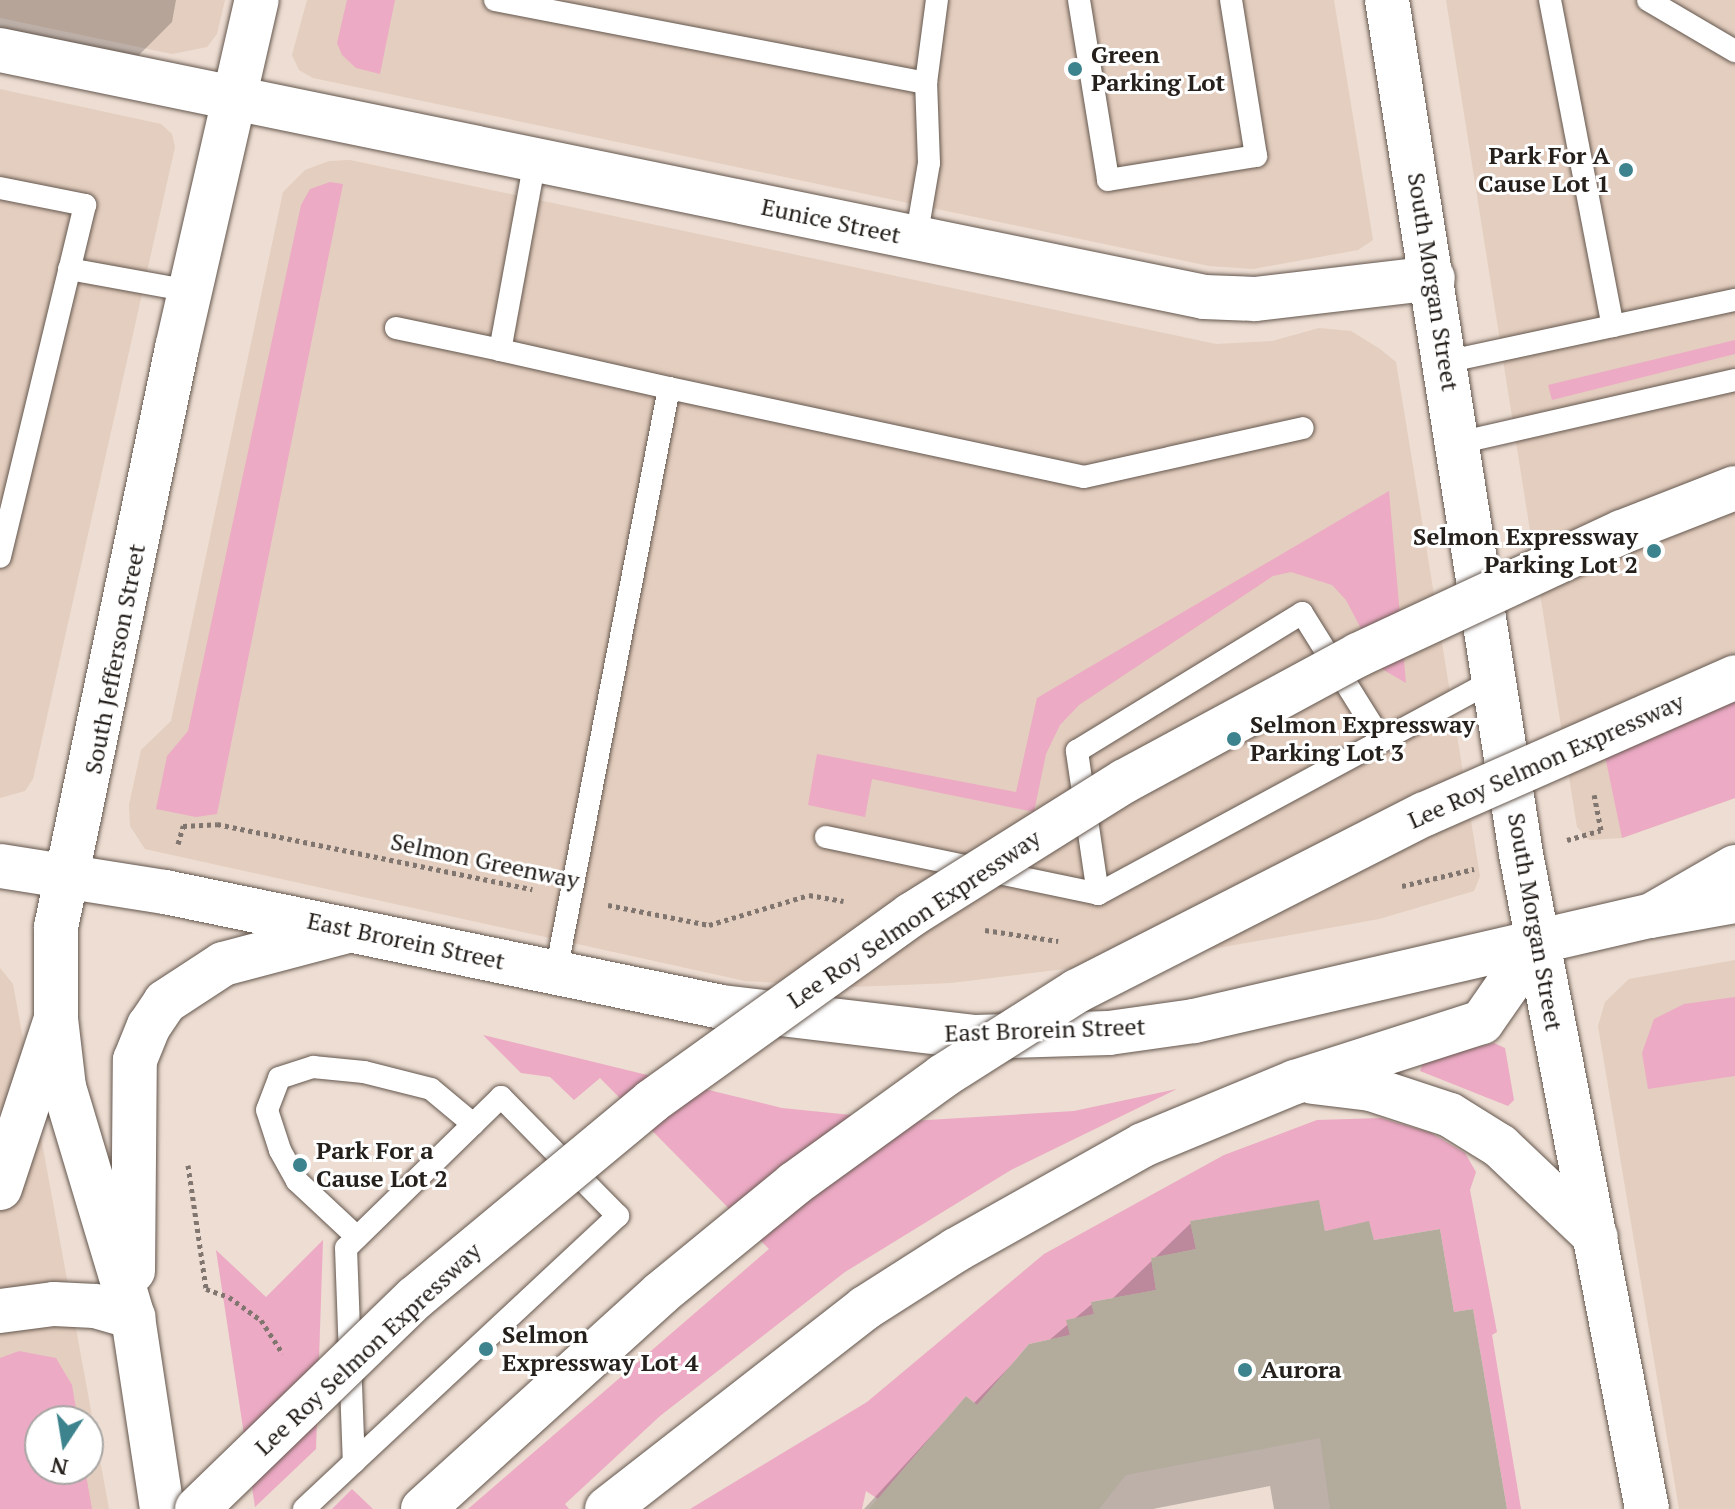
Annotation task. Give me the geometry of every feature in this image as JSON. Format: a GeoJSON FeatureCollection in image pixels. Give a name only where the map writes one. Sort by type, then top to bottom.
{"type":"FeatureCollection","features":[{"type":"Feature","properties":{"kind":"main road","name":"South Jefferson Street"},"geometry":{"type":"LineString","coordinates":[[162,1509],[133,1317],[64,1087],[56,1019],[56,927],[190,291],[257,0]]}},
{"type":"Feature","properties":{"kind":"main road","name":"South Morgan Street"},"geometry":{"type":"LineString","coordinates":[[1387,0],[1537,943],[1647,1509]]}},
{"type":"Feature","properties":{"kind":"main road","name":"Eunice Street"},"geometry":{"type":"LineString","coordinates":[[0,50],[1204,297],[1255,299],[1433,278]]}},
{"type":"Feature","properties":{"kind":"main road","name":"Lee Roy Selmon Expressway"},"geometry":{"type":"LineString","coordinates":[[197,1509],[415,1298],[652,1101],[911,915],[1125,781],[1358,655],[1622,532],[1735,488]]}},
{"type":"Feature","properties":{"kind":"main road","name":"Lee Roy Selmon Expressway"},"geometry":{"type":"LineString","coordinates":[[423,1509],[661,1293],[794,1184],[970,1059],[1077,991],[1425,814],[1735,677]]}},
{"type":"Feature","properties":{"kind":"main road","name":"East Brorein Street"},"geometry":{"type":"LineString","coordinates":[[0,866],[165,892],[722,1007],[975,1037],[1109,1033],[1194,1021],[1650,916],[1735,901]]}},
{"type":"Feature","properties":{"kind":"main road"},"geometry":{"type":"LineString","coordinates":[[1650,916],[1735,867]]}},
{"type":"Feature","properties":{"kind":"main road","name":"South Jefferson Street"},"geometry":{"type":"LineString","coordinates":[[133,1317],[135,1060],[149,1026],[165,1002],[223,964],[353,930]]}},
{"type":"Feature","properties":{"kind":"main road"},"geometry":{"type":"LineString","coordinates":[[607,1509],[865,1308],[1055,1191],[1143,1145],[1295,1082],[1482,1022],[1537,943]]}},
{"type":"Feature","properties":{"kind":"main road"},"geometry":{"type":"LineString","coordinates":[[0,1188],[56,1019]]}},
{"type":"Feature","properties":{"kind":"main road"},"geometry":{"type":"LineString","coordinates":[[1295,1082],[1371,1089],[1450,1115],[1500,1146],[1596,1237]]}},
{"type":"Feature","properties":{"kind":"main road"},"geometry":{"type":"LineString","coordinates":[[0,1311],[54,1304],[95,1306],[133,1317]]}},
{"type":"Feature","properties":{"kind":"lane"},"geometry":{"type":"LineString","coordinates":[[495,0],[926,83]]}},
{"type":"Feature","properties":{"kind":"lane"},"geometry":{"type":"LineString","coordinates":[[916,239],[929,163],[926,83],[937,0]]}},
{"type":"Feature","properties":{"kind":"lane"},"geometry":{"type":"LineString","coordinates":[[1079,0],[1108,180],[1256,156],[1231,0]]}},
{"type":"Feature","properties":{"kind":"lane"},"geometry":{"type":"LineString","coordinates":[[1550,0],[1613,326]]}},
{"type":"Feature","properties":{"kind":"lane"},"geometry":{"type":"LineString","coordinates":[[1648,0],[1735,51]]}},
{"type":"Feature","properties":{"kind":"lane"},"geometry":{"type":"LineString","coordinates":[[500,350],[535,160]]}},
{"type":"Feature","properties":{"kind":"lane"},"geometry":{"type":"LineString","coordinates":[[0,188],[85,205],[0,557]]}},
{"type":"Feature","properties":{"kind":"lane"},"geometry":{"type":"LineString","coordinates":[[69,269],[190,291]]}},
{"type":"Feature","properties":{"kind":"lane"},"geometry":{"type":"LineString","coordinates":[[1445,362],[1735,300]]}},
{"type":"Feature","properties":{"kind":"lane"},"geometry":{"type":"LineString","coordinates":[[396,328],[1084,477],[1303,428]]}},
{"type":"Feature","properties":{"kind":"lane"},"geometry":{"type":"LineString","coordinates":[[1458,443],[1735,380]]}},
{"type":"Feature","properties":{"kind":"lane"},"geometry":{"type":"LineString","coordinates":[[556,972],[669,388]]}},
{"type":"Feature","properties":{"kind":"lane"},"geometry":{"type":"LineString","coordinates":[[1098,894],[1077,751],[1302,613],[1382,741]]}},
{"type":"Feature","properties":{"kind":"lane"},"geometry":{"type":"LineString","coordinates":[[826,837],[1098,894],[1494,680]]}},
{"type":"Feature","properties":{"kind":"lane"},"geometry":{"type":"LineString","coordinates":[[357,1237],[297,1181],[280,1150],[267,1110],[279,1078],[313,1067],[364,1072],[431,1089],[473,1124]]}},
{"type":"Feature","properties":{"kind":"lane"},"geometry":{"type":"LineString","coordinates":[[304,1509],[618,1216],[501,1097],[346,1248],[354,1462]]}},
{"type":"Feature","properties":{"kind":"path","name":"Selmon Greenway"},"geometry":{"type":"LineString","coordinates":[[175,858],[183,826],[217,824],[709,925],[809,895]]}},
{"type":"Feature","properties":{"kind":"path"},"geometry":{"type":"LineString","coordinates":[[1583,835],[1601,830]]}},
{"type":"Feature","properties":{"kind":"shaded area"},"geometry":{"type":"Polygon","coordinates":[[[0,0],[225,0],[217,34],[207,47],[172,54],[0,18],[0,0]]]}},
{"type":"Feature","properties":{"kind":"shaded area"},"geometry":{"type":"Polygon","coordinates":[[[307,0],[1334,0],[1373,240],[1358,250],[1253,269],[1209,266],[313,78],[299,70],[292,55],[307,0]]]}},
{"type":"Feature","properties":{"kind":"shaded area"},"geometry":{"type":"Polygon","coordinates":[[[347,0],[395,0],[380,74],[356,68],[342,55],[337,43],[347,0]]]}},
{"type":"Feature","properties":{"kind":"shaded area"},"geometry":{"type":"Polygon","coordinates":[[[1446,0],[1735,0],[1735,798],[1622,838],[1589,840],[1577,827],[1446,0]]]}},
{"type":"Feature","properties":{"kind":"shaded area"},"geometry":{"type":"Polygon","coordinates":[[[0,89],[161,124],[172,134],[175,147],[33,779],[25,791],[0,798],[0,89]]]}},
{"type":"Feature","properties":{"kind":"shaded area"},"geometry":{"type":"Polygon","coordinates":[[[350,160],[1216,344],[1272,341],[1319,328],[1351,331],[1380,349],[1396,362],[1480,876],[1474,891],[1379,919],[1185,954],[951,983],[852,987],[745,981],[145,849],[130,826],[129,805],[141,750],[171,721],[283,192],[305,170],[329,161],[350,160]]]}},
{"type":"Feature","properties":{"kind":"shaded area"},"geometry":{"type":"Polygon","coordinates":[[[330,182],[343,184],[217,814],[196,817],[156,809],[167,756],[188,731],[301,205],[310,189],[330,182]]]}},
{"type":"Feature","properties":{"kind":"shaded area"},"geometry":{"type":"Polygon","coordinates":[[[1735,340],[1735,354],[1552,400],[1548,385],[1735,340]]]}},
{"type":"Feature","properties":{"kind":"shaded area"},"geometry":{"type":"Polygon","coordinates":[[[1389,491],[1406,683],[1382,669],[1346,600],[1332,585],[1291,572],[1273,576],[1079,705],[1060,725],[1046,754],[1034,812],[872,779],[865,817],[808,805],[817,754],[1016,792],[1037,698],[1389,491]]]}},
{"type":"Feature","properties":{"kind":"shaded area"},"geometry":{"type":"Polygon","coordinates":[[[1735,702],[1735,798],[1622,838],[1599,727],[1735,702]]]}},
{"type":"Feature","properties":{"kind":"shaded area"},"geometry":{"type":"Polygon","coordinates":[[[1735,960],[1735,1509],[1679,1509],[1598,1026],[1605,1002],[1629,979],[1735,960]]]}},
{"type":"Feature","properties":{"kind":"shaded area"},"geometry":{"type":"Polygon","coordinates":[[[0,968],[13,984],[90,1405],[24,1405],[24,1485],[104,1485],[104,1482],[109,1509],[0,1509],[0,968]]]}},
{"type":"Feature","properties":{"kind":"shaded area"},"geometry":{"type":"Polygon","coordinates":[[[1735,997],[1735,1076],[1648,1089],[1642,1053],[1654,1019],[1684,1004],[1735,997]]]}},
{"type":"Feature","properties":{"kind":"shaded area"},"geometry":{"type":"Polygon","coordinates":[[[483,1035],[782,1108],[911,1121],[1074,1111],[1177,1089],[1011,1170],[845,1272],[660,1416],[565,1504],[569,1509],[468,1509],[769,1249],[600,1078],[574,1100],[550,1077],[521,1073],[483,1035]]]}},
{"type":"Feature","properties":{"kind":"shaded area"},"geometry":{"type":"Polygon","coordinates":[[[1494,1043],[1505,1048],[1514,1100],[1508,1106],[1420,1071],[1424,1061],[1494,1043]]]}},
{"type":"Feature","properties":{"kind":"shaded area"},"geometry":{"type":"Polygon","coordinates":[[[1381,1118],[1431,1133],[1465,1153],[1476,1172],[1470,1190],[1497,1332],[1492,1335],[1521,1509],[1507,1509],[1473,1309],[1454,1312],[1440,1229],[1374,1240],[1369,1222],[1325,1231],[1319,1201],[1190,1221],[1196,1249],[1151,1258],[1156,1290],[1091,1302],[1094,1314],[1067,1320],[1070,1335],[1029,1344],[977,1405],[966,1396],[878,1499],[866,1491],[862,1509],[690,1509],[867,1402],[1044,1254],[1224,1155],[1317,1120],[1381,1118]]]}},
{"type":"Feature","properties":{"kind":"shaded area"},"geometry":{"type":"Polygon","coordinates":[[[323,1240],[316,1449],[255,1507],[216,1250],[266,1297],[323,1240]]]}},
{"type":"Feature","properties":{"kind":"shaded area"},"geometry":{"type":"Polygon","coordinates":[[[19,1351],[56,1358],[72,1385],[75,1405],[24,1405],[24,1485],[88,1485],[92,1509],[0,1509],[0,1358],[19,1351]]]}},
{"type":"Feature","properties":{"kind":"shaded area"},"geometry":{"type":"Polygon","coordinates":[[[352,1489],[373,1509],[332,1509],[352,1489]]]}},
{"type":"Feature","properties":{"kind":"building","name":"Aurora"},"geometry":{"type":"Polygon","coordinates":[[[1319,1200],[1325,1231],[1369,1221],[1374,1240],[1440,1229],[1454,1312],[1473,1309],[1507,1509],[1330,1509],[1320,1438],[1126,1475],[1099,1509],[869,1509],[966,1396],[977,1405],[1029,1344],[1070,1335],[1066,1320],[1094,1314],[1091,1302],[1156,1290],[1151,1258],[1196,1249],[1190,1221],[1319,1200]]]}},
{"type":"Feature","properties":{"kind":"place","name":"Green Parking Lot"},"geometry":{"type":"Point","coordinates":[1075,69]}},
{"type":"Feature","properties":{"kind":"place","name":"Park For A Cause Lot 1"},"geometry":{"type":"Point","coordinates":[1626,170]}},
{"type":"Feature","properties":{"kind":"place","name":"Selmon Expressway Parking Lot 2"},"geometry":{"type":"Point","coordinates":[1654,551]}},
{"type":"Feature","properties":{"kind":"place","name":"Selmon Expressway Parking Lot 3"},"geometry":{"type":"Point","coordinates":[1234,739]}},
{"type":"Feature","properties":{"kind":"place","name":"Park For a Cause Lot 2"},"geometry":{"type":"Point","coordinates":[300,1165]}},
{"type":"Feature","properties":{"kind":"place","name":"Selmon Expressway Lot 4"},"geometry":{"type":"Point","coordinates":[486,1349]}},
{"type":"Feature","properties":{"kind":"place","name":"Aurora"},"geometry":{"type":"Point","coordinates":[1245,1370]}}]}
